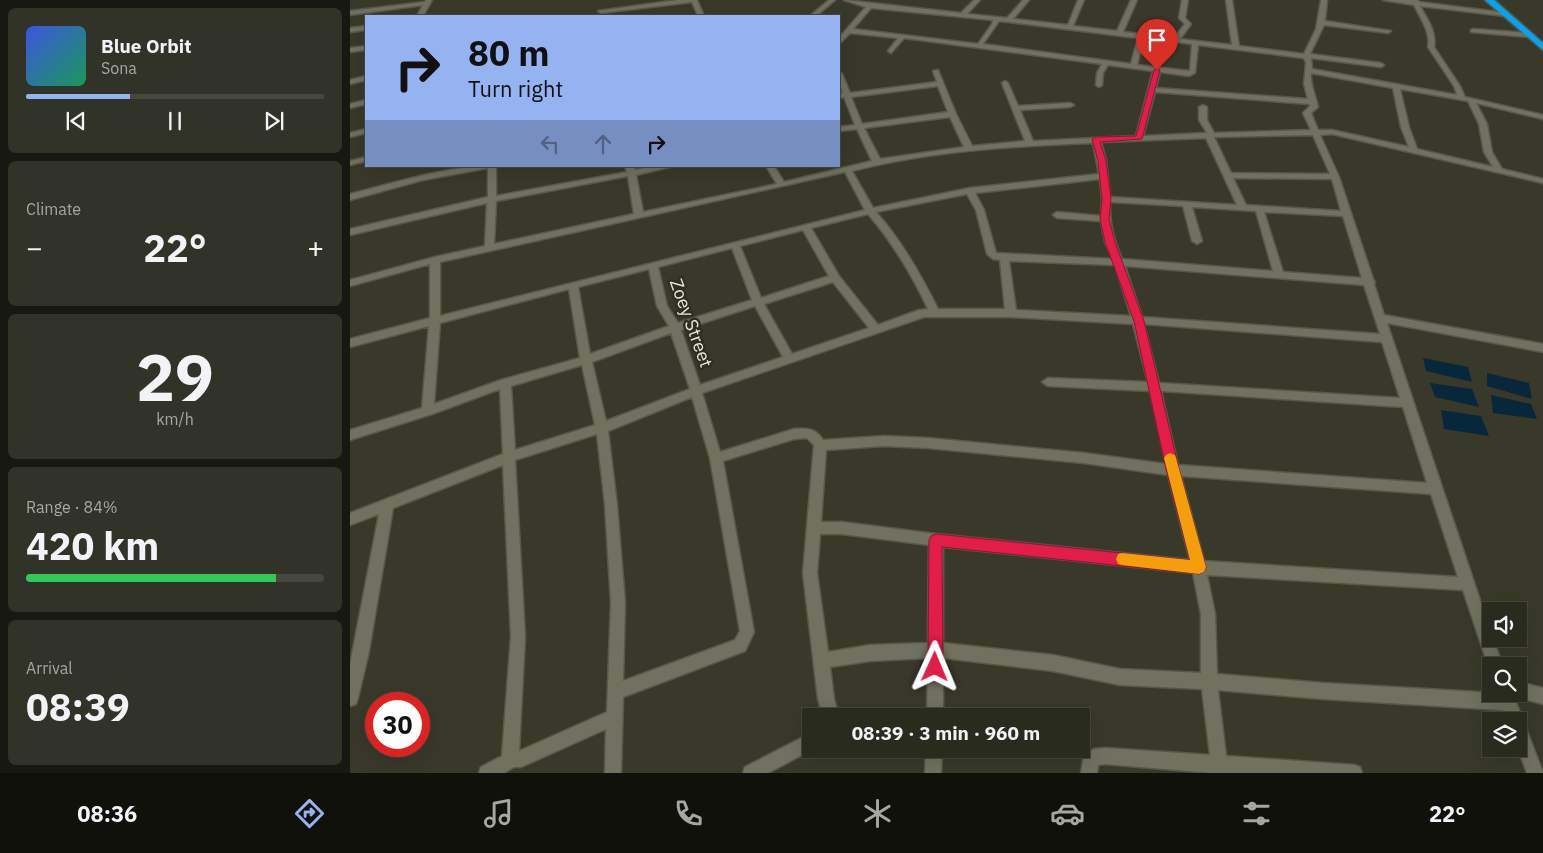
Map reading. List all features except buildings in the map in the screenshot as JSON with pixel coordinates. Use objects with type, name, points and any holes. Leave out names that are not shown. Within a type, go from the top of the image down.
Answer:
[{"type":"highway","points":[[1489,0],[1543,47]]},
{"type":"highway","points":[[1496,0],[1543,40]]},
{"type":"street","points":[[601,11],[693,0],[700,15]]},
{"type":"street","points":[[814,15],[832,0]]},
{"type":"street","points":[[847,0],[857,1],[870,6],[920,7],[963,15],[1380,65]]},
{"type":"street","points":[[963,15],[977,0]]},
{"type":"street","points":[[1009,20],[1026,0]]},
{"type":"street","points":[[1070,27],[1081,0]]},
{"type":"street","points":[[1119,33],[1134,0]]},
{"type":"street","points":[[1176,40],[1188,24],[1182,18],[1185,0]]},
{"type":"street","points":[[1229,0],[1236,48]]},
{"type":"street","points":[[1306,55],[1317,38],[1323,23],[1324,0]]},
{"type":"street","points":[[1386,0],[1505,14]]},
{"type":"street","points":[[350,13],[428,2]]},
{"type":"street","points":[[421,15],[428,2]]},
{"type":"street","points":[[1415,2],[1431,36],[1433,43],[1431,47],[1457,86],[1462,98]]},
{"type":"street","points":[[840,41],[870,6]]},
{"type":"street","points":[[979,46],[995,24],[996,18]]},
{"type":"street","points":[[1323,23],[1388,31]]},
{"type":"street","points":[[350,30],[365,28]]},
{"type":"street","points":[[850,30],[1105,64],[1193,73],[1195,43]]},
{"type":"street","points":[[1473,31],[1530,35]]},
{"type":"street","points":[[891,51],[903,36]]},
{"type":"street","points":[[1133,67],[1142,36]]},
{"type":"street","points":[[350,50],[365,48]]},
{"type":"street","points":[[1306,55],[1309,63],[1307,84],[1314,102],[1314,107],[1307,113],[1335,177],[1407,403],[1492,657]]},
{"type":"street","points":[[1098,85],[1100,73],[1105,64]]},
{"type":"street","points":[[1139,138],[1157,70]]},
{"type":"street","points":[[1308,70],[1462,98],[1543,117]]},
{"type":"street","points":[[936,71],[952,114],[969,149]]},
{"type":"street","points":[[350,82],[365,78]]},
{"type":"street","points":[[840,79],[843,95],[878,162]]},
{"type":"street","points":[[843,95],[941,84]]},
{"type":"street","points":[[1004,84],[1030,143]]},
{"type":"street","points":[[1396,86],[1405,127],[1414,151]]},
{"type":"street","points":[[1153,90],[1314,102]]},
{"type":"street","points":[[1471,101],[1483,124],[1488,152],[1500,172]]},
{"type":"street","points":[[350,106],[365,102]]},
{"type":"street","points":[[1015,108],[1070,105]]},
{"type":"street","points":[[1203,107],[1203,120],[1243,208]]},
{"type":"street","points":[[840,128],[952,114]]},
{"type":"street","points":[[1313,127],[1332,132]]},
{"type":"street","points":[[350,283],[434,260],[782,185],[878,162],[969,149],[1030,143],[1210,135],[1313,127],[1543,181]]},
{"type":"street","points":[[350,135],[365,131]]},
{"type":"street","points":[[1096,139],[1102,161],[1106,199],[1105,219],[1110,242],[1119,262],[1139,321],[1173,469],[1199,567],[1208,614],[1209,681],[1220,769]]},
{"type":"street","points":[[350,163],[365,160]]},
{"type":"street","points":[[350,197],[422,178],[481,167]]},
{"type":"street","points":[[489,249],[492,167]]},
{"type":"street","points":[[350,232],[492,199],[630,170],[660,167]]},
{"type":"street","points":[[771,167],[782,185]]},
{"type":"street","points":[[846,169],[870,211],[887,230],[917,276],[934,312]]},
{"type":"street","points":[[630,170],[639,216]]},
{"type":"street","points":[[1228,175],[1335,177]]},
{"type":"street","points":[[350,343],[870,211],[970,191],[1103,176]]},
{"type":"street","points":[[970,191],[980,210],[992,254],[996,257],[1119,262],[1370,282]]},
{"type":"street","points":[[1106,199],[1346,214]]},
{"type":"street","points":[[1187,205],[1197,241]]},
{"type":"street","points":[[1259,208],[1279,274]]},
{"type":"street","points":[[1057,216],[1105,219]]},
{"type":"street","points":[[806,227],[835,278],[876,329]]},
{"type":"street","points":[[735,245],[758,302],[789,359]]},
{"type":"street","points":[[1004,258],[1011,312]]},
{"type":"street","points":[[428,412],[436,320],[434,260]]},
{"type":"street","name":"Zoey Street","points":[[616,692],[740,646],[747,632],[716,458],[675,328],[662,306],[654,266]]},
{"type":"street","points":[[350,435],[428,412],[505,383],[586,360],[675,328],[835,278]]},
{"type":"street","points":[[573,285],[586,360],[602,428],[611,505],[618,602],[613,773]]},
{"type":"street","points":[[350,519],[509,457],[602,428],[696,391],[922,313],[1011,312],[1386,338]]},
{"type":"street","points":[[1380,318],[1543,348]]},
{"type":"street","points":[[1048,382],[1155,386],[1407,403]]},
{"type":"street","points":[[505,383],[518,636],[510,748],[513,759]]},
{"type":"street","points":[[716,458],[794,434],[807,433],[816,437],[820,445],[810,573],[829,708]]},
{"type":"street","points":[[820,445],[884,441],[928,443],[1261,477],[1360,482],[1437,489]]},
{"type":"street","points":[[350,698],[361,651],[387,505]]},
{"type":"street","points":[[813,528],[842,528],[936,540],[1199,567],[1467,584]]},
{"type":"street","points":[[934,708],[936,540]]},
{"type":"street","points":[[822,661],[870,653],[936,650],[1053,663],[1120,677],[1482,697]]},
{"type":"street","points":[[1527,692],[1543,696]]},
{"type":"street","points":[[487,773],[513,759],[521,759],[615,718]]},
{"type":"street","points":[[751,773],[802,746]]},
{"type":"street","points":[[1527,752],[1535,773]]},
{"type":"street","points":[[1089,773],[1090,762],[1094,758],[1105,756],[1220,769],[1354,773]]},
{"type":"street","points":[[933,773],[934,758]]},
{"type":"water","points":[[1423,358],[1468,367],[1472,382],[1426,371]]},
{"type":"water","points":[[1487,373],[1529,383],[1532,399],[1487,386]]},
{"type":"water","points":[[1430,383],[1472,389],[1479,407],[1435,397]]},
{"type":"water","points":[[1491,395],[1531,404],[1537,419],[1493,413]]},
{"type":"water","points":[[1441,410],[1481,416],[1489,436],[1444,429]]},
{"type":"slow traffic","points":[[1122,559],[1199,567],[1170,458]]},
{"type":"route","points":[[935,667],[936,540],[1199,567],[1173,469],[1139,321],[1119,262],[1110,242],[1105,219],[1106,199],[1102,161],[1096,139],[1139,138],[1157,70]]}]
